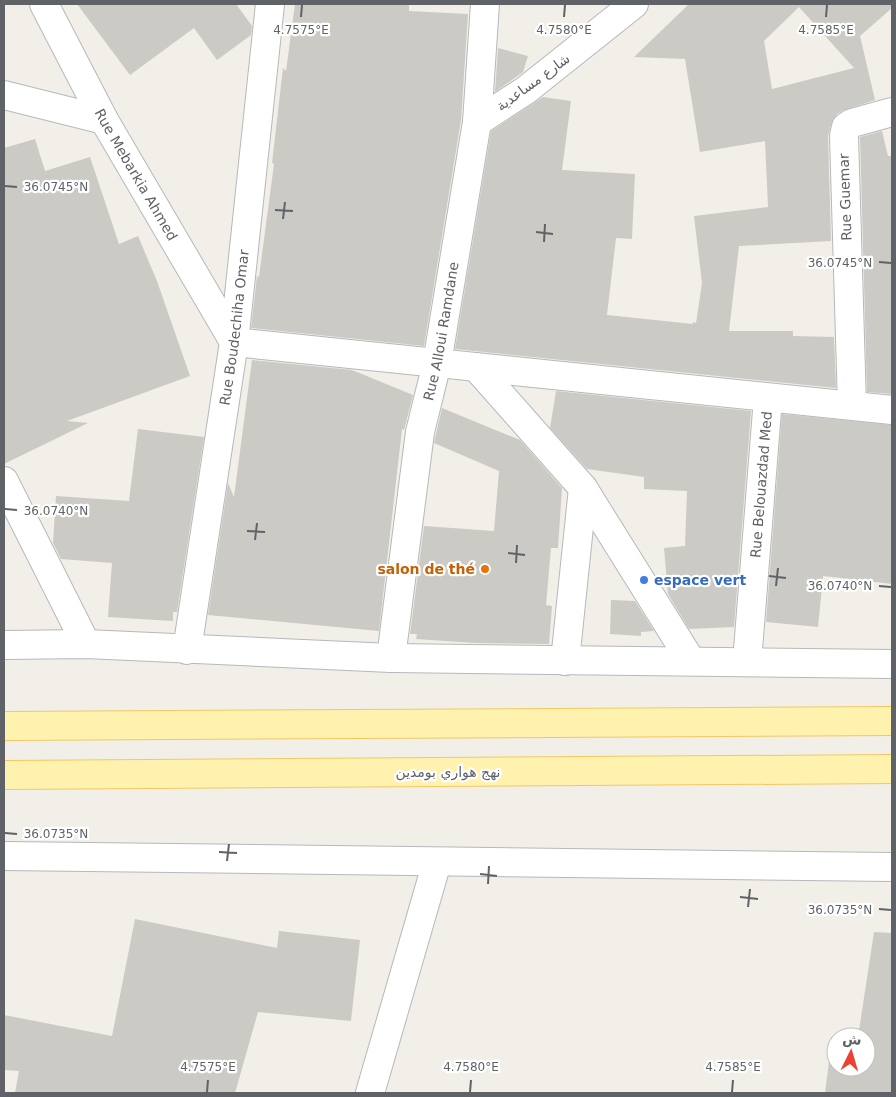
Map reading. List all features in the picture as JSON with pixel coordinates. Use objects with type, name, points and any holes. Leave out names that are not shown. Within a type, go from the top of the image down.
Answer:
[{"type":"main road","points":[[4,726],[892,721]]},
{"type":"main road","name":"نهج هواري بومدين","points":[[4,775],[892,769]]},
{"type":"street","name":"Rue Mebarkia Ahmed","points":[[44,4],[104,120],[234,342]]},
{"type":"street","name":"Rue Boudechiha Omar","points":[[187,650],[234,342],[270,4]]},
{"type":"street","name":"Rue Alloui Ramdane","points":[[391,658],[420,432],[437,363],[477,122],[485,4]]},
{"type":"street","name":"شارع مساعدية","points":[[477,122],[526,90],[634,4]]},
{"type":"street","points":[[4,95],[104,120]]},
{"type":"street","name":"Rue Guemar","points":[[852,406],[844,136],[846,128],[852,123],[892,112]]},
{"type":"street","points":[[234,342],[892,410]]},
{"type":"street","points":[[476,367],[583,488],[691,661]]},
{"type":"street","name":"Rue Belouazdad Med","points":[[747,662],[768,398]]},
{"type":"street","points":[[4,481],[86,644]]},
{"type":"street","points":[[565,660],[583,488]]},
{"type":"street","points":[[4,645],[86,644],[391,658],[892,664]]},
{"type":"street","points":[[4,856],[892,868]]},
{"type":"street","points":[[370,1093],[437,862]]},
{"type":"building","points":[[77,4],[236,4],[252,26],[251,35],[217,60],[194,28],[130,75]]},
{"type":"building","points":[[295,4],[409,4],[409,11],[468,14],[461,120],[424,346],[251,328],[274,164],[272,163],[283,68],[286,71]]},
{"type":"building","points":[[689,4],[892,4],[892,8],[860,36],[875,100],[844,110],[837,114],[831,124],[828,136],[831,241],[739,246],[729,331],[793,331],[793,336],[834,337],[836,388],[455,349],[491,131],[543,97],[571,101],[562,170],[635,174],[632,239],[616,238],[607,315],[696,323],[702,283],[694,216],[768,207],[765,141],[700,152],[685,59],[634,57]],"holes":[[[799,7],[854,68],[772,89],[764,41]]]},
{"type":"building","points":[[498,48],[528,56],[523,72],[495,92]]},
{"type":"building","points":[[882,131],[888,156],[892,156],[892,394],[867,392],[860,137]]},
{"type":"building","points":[[35,139],[45,171],[90,157],[119,244],[138,236],[157,281],[190,376],[67,421],[88,423],[4,464],[4,148]]},
{"type":"building","points":[[252,360],[352,370],[413,395],[404,430],[402,429],[379,631],[208,615],[228,483],[234,497]]},
{"type":"building","points":[[556,391],[751,411],[734,627],[689,629],[668,594],[664,548],[685,546],[687,491],[644,489],[644,477],[587,469],[550,428]]},
{"type":"building","name":"salon de thé","points":[[442,408],[520,440],[562,488],[558,548],[551,548],[546,605],[552,606],[549,644],[475,643],[416,639],[417,634],[410,634],[424,526],[494,531],[499,471],[434,443]]},
{"type":"building","points":[[782,414],[892,425],[892,584],[823,576],[818,627],[766,622]]},
{"type":"building","points":[[138,429],[204,437],[177,612],[173,612],[173,621],[108,617],[112,563],[61,559],[53,543],[56,496],[129,501]]},
{"type":"building","points":[[611,600],[635,601],[654,631],[641,632],[641,636],[610,634]]},
{"type":"building","points":[[135,919],[277,948],[279,931],[360,940],[351,1021],[258,1012],[235,1093],[15,1093],[19,1071],[4,1070],[4,1015],[112,1036]]},
{"type":"building","points":[[874,932],[892,933],[892,1093],[825,1093],[827,1077],[876,1077],[876,1027],[860,1027]]},
{"type":"place","name":"salon de thé","points":[[485,569]]},
{"type":"place","name":"espace vert","points":[[644,580]]}]
